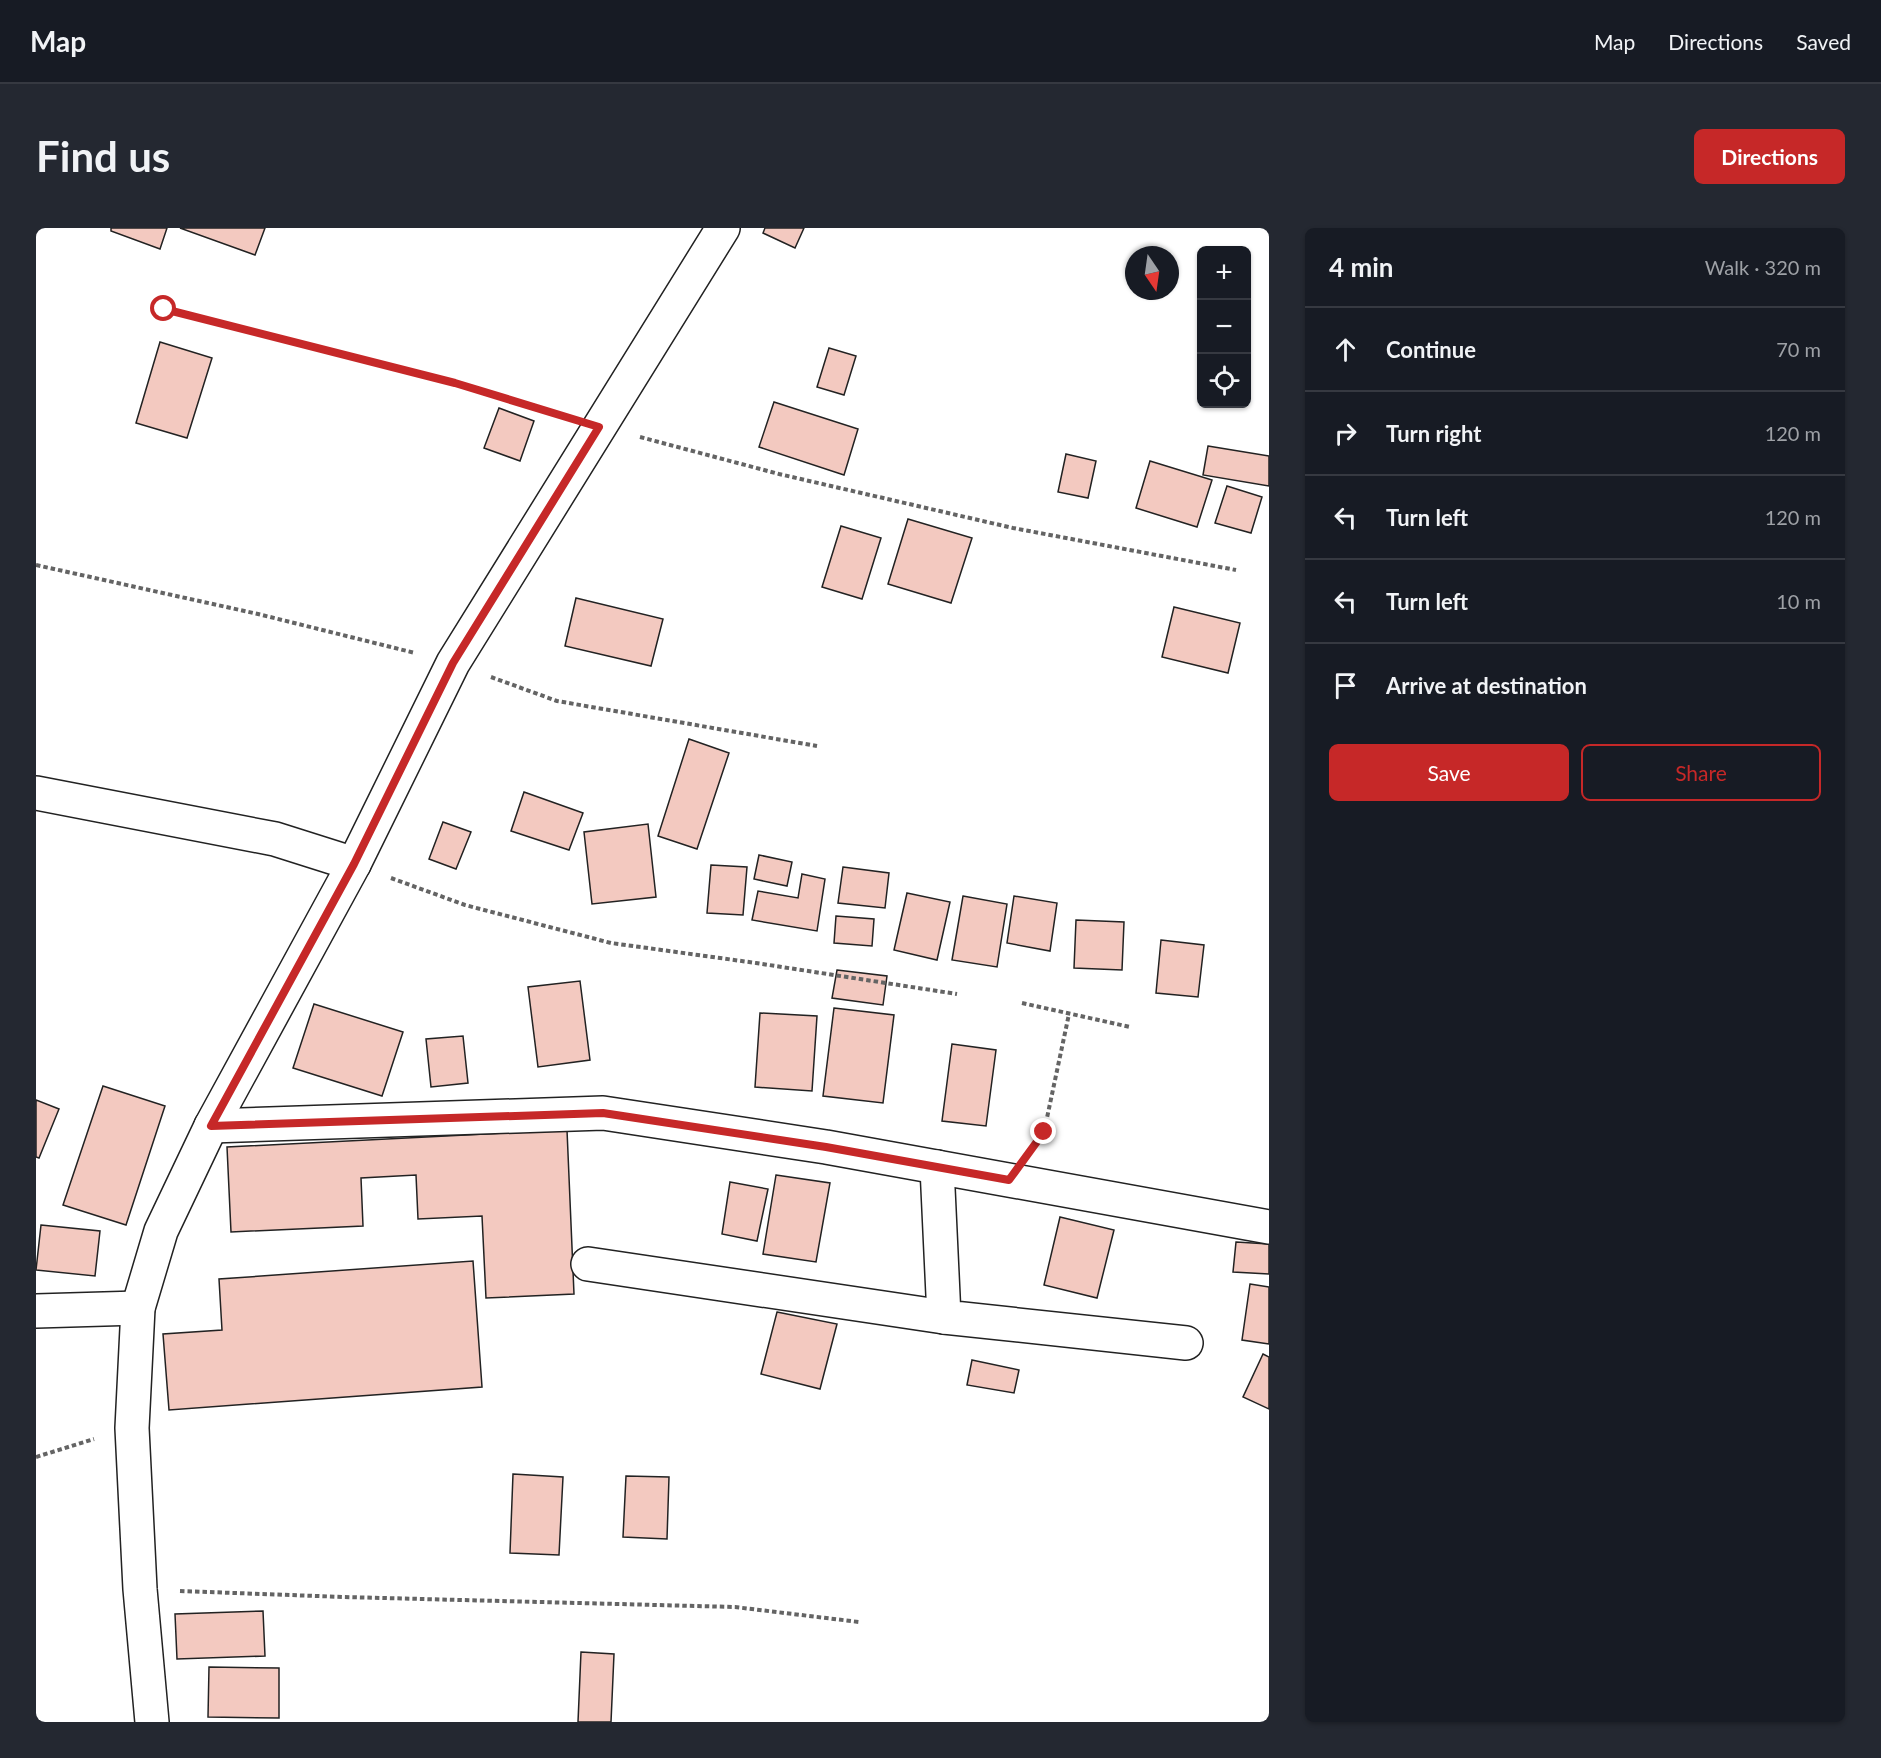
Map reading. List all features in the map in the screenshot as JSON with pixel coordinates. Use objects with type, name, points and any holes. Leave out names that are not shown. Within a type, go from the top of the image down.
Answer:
[{"type":"street","points":[[152,1722],[140,1589],[132,1428],[138,1308],[161,1231],[211,1126],[354,864],[453,663],[723,228]]},
{"type":"street","points":[[36,793],[275,839],[354,864]]},
{"type":"street","points":[[211,1126],[603,1113],[826,1147],[1269,1227]]},
{"type":"street","points":[[937,1167],[944,1317]]},
{"type":"street","points":[[588,1264],[944,1317],[1186,1343]]},
{"type":"street","points":[[36,1311],[138,1308]]},
{"type":"path","points":[[164,309],[455,383],[599,427],[779,474],[1013,528],[1236,570]]},
{"type":"path","points":[[36,565],[258,614],[453,663],[557,701],[817,747]]},
{"type":"path","points":[[354,864],[465,905],[612,943],[957,994]]},
{"type":"path","points":[[1022,1003],[1130,1027]]},
{"type":"path","points":[[1009,1180],[1044,1132],[1069,1014]]},
{"type":"path","points":[[36,1457],[132,1428]]},
{"type":"path","points":[[140,1589],[344,1598],[735,1607],[859,1622]]},
{"type":"building","points":[[111,228],[167,228],[160,249],[111,231]]},
{"type":"building","points":[[180,228],[265,228],[255,255]]},
{"type":"building","points":[[765,228],[804,228],[795,248],[763,233]]},
{"type":"building","points":[[160,342],[212,358],[187,438],[136,423]]},
{"type":"building","points":[[829,348],[856,356],[844,395],[817,387]]},
{"type":"building","points":[[774,402],[858,429],[844,475],[759,447]]},
{"type":"building","points":[[499,408],[534,421],[520,461],[484,448]]},
{"type":"building","points":[[1208,446],[1269,456],[1269,486],[1203,475]]},
{"type":"building","points":[[1066,454],[1096,461],[1088,498],[1058,492]]},
{"type":"building","points":[[1150,461],[1212,480],[1197,527],[1136,508]]},
{"type":"building","points":[[1227,486],[1262,497],[1251,533],[1215,523]]},
{"type":"building","points":[[908,519],[972,538],[951,603],[888,584]]},
{"type":"building","points":[[841,526],[881,538],[862,599],[822,587]]},
{"type":"building","points":[[576,598],[663,619],[651,666],[565,646]]},
{"type":"building","points":[[1174,607],[1240,623],[1228,673],[1162,657]]},
{"type":"building","points":[[689,739],[729,753],[697,849],[658,836]]},
{"type":"building","points":[[524,792],[583,813],[569,850],[511,831]]},
{"type":"building","points":[[443,822],[471,832],[456,869],[429,859]]},
{"type":"building","points":[[648,824],[656,897],[592,904],[584,832]]},
{"type":"building","points":[[759,855],[792,862],[787,886],[754,879]]},
{"type":"building","points":[[711,865],[747,867],[743,915],[707,913]]},
{"type":"building","points":[[843,867],[889,873],[885,908],[838,903]]},
{"type":"building","points":[[802,874],[825,879],[817,931],[752,920],[758,891],[798,898]]},
{"type":"building","points":[[907,893],[950,902],[937,960],[894,950]]},
{"type":"building","points":[[963,896],[1007,904],[997,967],[952,960]]},
{"type":"building","points":[[1014,896],[1057,903],[1050,951],[1007,943]]},
{"type":"building","points":[[836,916],[874,919],[872,946],[834,943]]},
{"type":"building","points":[[1076,920],[1124,922],[1122,970],[1074,968]]},
{"type":"building","points":[[1161,940],[1204,945],[1198,997],[1156,993]]},
{"type":"building","points":[[837,970],[887,976],[883,1005],[832,998]]},
{"type":"building","points":[[580,981],[590,1060],[538,1067],[528,987]]},
{"type":"building","points":[[314,1004],[403,1032],[382,1096],[293,1068]]},
{"type":"building","points":[[834,1008],[894,1015],[883,1103],[823,1096]]},
{"type":"building","points":[[760,1013],[817,1016],[812,1091],[755,1087]]},
{"type":"building","points":[[463,1036],[468,1083],[431,1087],[426,1039]]},
{"type":"building","points":[[952,1044],[996,1050],[986,1126],[942,1121]]},
{"type":"building","points":[[103,1086],[165,1106],[126,1225],[63,1205]]},
{"type":"building","points":[[36,1100],[59,1109],[39,1158],[36,1157]]},
{"type":"building","points":[[567,1130],[574,1294],[486,1298],[482,1216],[418,1219],[416,1175],[361,1178],[363,1226],[231,1232],[227,1147]]},
{"type":"building","points":[[776,1175],[830,1183],[816,1262],[763,1254]]},
{"type":"building","points":[[730,1182],[768,1189],[757,1241],[722,1234]]},
{"type":"building","points":[[1060,1217],[1114,1230],[1097,1298],[1044,1285]]},
{"type":"building","points":[[41,1225],[100,1231],[95,1276],[36,1270]]},
{"type":"building","points":[[1236,1242],[1269,1244],[1269,1274],[1233,1272]]},
{"type":"building","points":[[473,1261],[482,1387],[169,1410],[163,1334],[222,1330],[219,1279]]},
{"type":"building","points":[[1250,1284],[1269,1287],[1269,1344],[1242,1340]]},
{"type":"building","points":[[777,1312],[837,1324],[820,1389],[761,1374]]},
{"type":"building","points":[[1263,1354],[1269,1357],[1269,1409],[1243,1397]]},
{"type":"building","points":[[972,1360],[1019,1370],[1014,1393],[967,1385]]},
{"type":"building","points":[[513,1474],[563,1477],[559,1555],[510,1553]]},
{"type":"building","points":[[626,1476],[669,1477],[667,1539],[623,1537]]},
{"type":"building","points":[[263,1611],[265,1656],[177,1659],[175,1614]]},
{"type":"building","points":[[581,1652],[614,1654],[611,1722],[578,1722]]},
{"type":"building","points":[[209,1667],[279,1668],[279,1718],[208,1717]]},
{"type":"route","points":[[164,309],[455,383],[599,427],[453,663],[354,864],[211,1126],[603,1113],[826,1147],[1009,1180],[1044,1132]]}]
